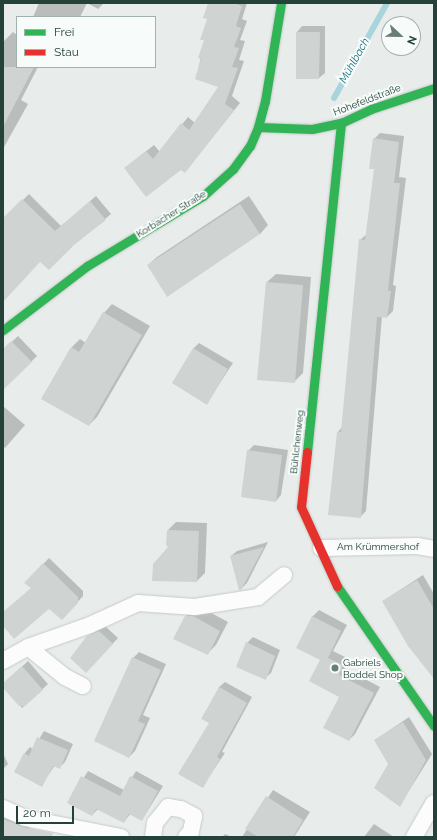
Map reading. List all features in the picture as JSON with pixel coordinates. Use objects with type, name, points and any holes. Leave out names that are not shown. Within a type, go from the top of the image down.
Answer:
[{"type":"street","name":"Korbacher Straße","points":[[3,330],[87,266],[203,196],[233,169],[250,146],[258,127],[265,101],[269,65],[281,3]]},
{"type":"street","name":"Hohefeldstraße","points":[[258,127],[312,129],[341,123],[371,109],[434,88]]},
{"type":"street","name":"Bühlchenweg","points":[[341,123],[301,507],[321,548],[334,580],[434,726]]},
{"type":"street","name":"Am Krümmershof","points":[[321,548],[417,546],[434,549]]},
{"type":"street","points":[[3,661],[28,647],[90,625],[138,603],[195,607],[258,597],[284,576]]},
{"type":"street","points":[[28,647],[65,677],[83,686]]},
{"type":"street","points":[[414,837],[434,803]]},
{"type":"street","points":[[153,837],[155,823],[168,807],[181,809],[194,816],[191,832],[186,837]]},
{"type":"street","points":[[3,808],[25,818],[121,837]]},
{"type":"building","points":[[208,3],[234,3],[242,6],[236,26],[241,28],[234,47],[239,48],[232,67],[238,68],[225,104],[234,110],[185,173],[181,170],[146,197],[124,168],[146,151],[153,159],[181,123],[189,130],[218,87],[195,79],[201,59],[198,58],[204,40],[200,40],[207,19],[203,18]]},
{"type":"building","points":[[296,32],[320,32],[319,79],[296,79]]},
{"type":"building","points":[[3,67],[33,68],[3,127]]},
{"type":"building","points":[[373,138],[399,142],[394,183],[400,183],[388,291],[391,291],[387,318],[377,317],[361,518],[328,515],[337,432],[341,432],[359,239],[365,240],[374,169],[369,169]]},
{"type":"building","points":[[22,199],[55,231],[90,201],[106,220],[75,244],[49,270],[40,262],[3,302],[3,218]]},
{"type":"building","points":[[240,204],[260,234],[167,297],[147,265]]},
{"type":"building","points":[[266,282],[303,285],[295,383],[257,380]]},
{"type":"building","points":[[103,312],[142,335],[89,426],[41,399],[71,347],[79,352]]},
{"type":"building","points":[[11,341],[32,362],[3,390],[3,349]]},
{"type":"building","points":[[193,348],[228,369],[207,405],[172,383]]},
{"type":"building","points":[[247,450],[282,455],[276,502],[241,497]]},
{"type":"building","points":[[167,530],[199,531],[197,582],[152,581],[153,564],[168,547],[166,545]]},
{"type":"building","points":[[264,547],[241,590],[239,590],[230,556]]},
{"type":"building","points":[[43,563],[78,597],[78,603],[62,620],[49,609],[14,639],[3,626],[3,612],[31,588],[24,583]]},
{"type":"building","points":[[417,580],[434,609],[434,679],[408,646],[382,601]]},
{"type":"building","points":[[185,616],[193,616],[220,631],[208,655],[173,639]]},
{"type":"building","points":[[312,616],[341,631],[328,658],[343,665],[339,675],[374,693],[349,741],[323,728],[339,697],[309,681],[320,660],[296,648]]},
{"type":"building","points":[[99,631],[113,644],[86,673],[70,658],[87,636]]},
{"type":"building","points":[[246,642],[275,656],[266,680],[236,667]]},
{"type":"building","points":[[132,657],[161,670],[138,721],[145,724],[129,758],[94,741]]},
{"type":"building","points":[[22,666],[43,690],[25,706],[19,706],[3,688],[3,683]]},
{"type":"building","points":[[219,687],[247,703],[217,757],[220,759],[203,788],[178,774],[209,723],[201,719]]},
{"type":"building","points":[[403,722],[426,760],[400,807],[374,788],[388,764],[374,740]]},
{"type":"building","points":[[37,737],[68,750],[60,769],[53,766],[42,787],[14,772],[24,753],[29,756]]},
{"type":"building","points":[[81,776],[120,796],[130,776],[158,791],[142,821],[129,814],[124,823],[96,809],[92,816],[67,803]]},
{"type":"building","points":[[266,796],[303,820],[293,837],[258,837],[245,829]]},
{"type":"building","points":[[3,819],[23,827],[53,833],[52,837],[3,837]]},
{"type":"waterway","name":"Mühlbach","points":[[334,98],[387,3]]},
{"type":"traffic: fast","points":[[3,330],[87,266],[203,196],[233,169],[250,146],[258,127],[265,101],[281,3]]},
{"type":"traffic: fast","points":[[258,127],[312,129],[341,123],[371,109],[434,88]]},
{"type":"traffic: fast","points":[[307,452],[341,123]]},
{"type":"traffic: fast","points":[[337,586],[434,726]]},
{"type":"traffic: jam","points":[[307,452],[301,507],[337,586]]},
{"type":"place","name":"Gabriels Boddel Shop","points":[[335,668]]}]
